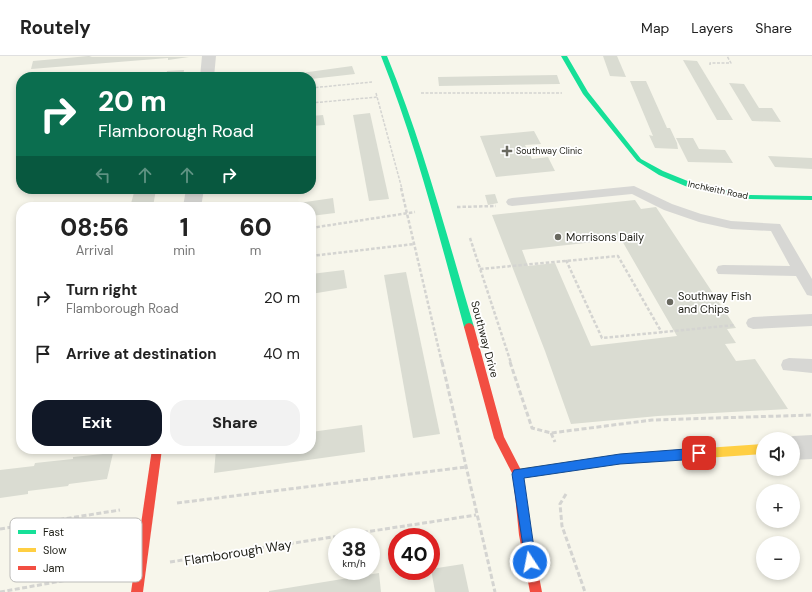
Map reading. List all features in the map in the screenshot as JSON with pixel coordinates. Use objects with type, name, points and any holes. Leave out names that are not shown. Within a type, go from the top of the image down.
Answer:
[{"type":"street","points":[[208,72],[209,56]]},
{"type":"street","name":"Southway Drive","points":[[384,56],[400,94],[436,209],[500,438],[518,474],[525,535],[536,592]]},
{"type":"street","name":"Inchkeith Road","points":[[564,56],[585,93],[639,160],[662,173],[693,186],[750,197],[812,198]]},
{"type":"street","points":[[800,448],[812,448]]},
{"type":"street","points":[[518,474],[620,459],[756,449]]},
{"type":"street","points":[[142,553],[156,454]]},
{"type":"street","points":[[137,592],[138,582]]},
{"type":"lane","points":[[512,202],[634,190],[668,207],[699,218],[731,225],[775,227],[812,291]]},
{"type":"lane","points":[[723,270],[800,271]]},
{"type":"lane","points":[[753,323],[812,320]]},
{"type":"lane","points":[[789,365],[812,366]]},
{"type":"path","points":[[710,65],[710,63],[731,64],[727,56]]},
{"type":"path","points":[[370,75],[408,213],[476,515],[495,592]]},
{"type":"path","points":[[316,88],[372,82]]},
{"type":"path","points":[[316,103],[416,92],[585,93]]},
{"type":"path","points":[[316,227],[436,209],[460,206],[492,207],[512,202]]},
{"type":"path","points":[[460,206],[462,213]]},
{"type":"path","points":[[469,234],[532,428],[551,433],[652,420],[812,415]]},
{"type":"path","points":[[316,255],[414,244]]},
{"type":"path","points":[[480,269],[618,256],[662,333]]},
{"type":"path","points":[[566,260],[602,338],[753,323]]},
{"type":"path","points":[[71,518],[149,506],[466,467]]},
{"type":"path","points":[[564,467],[569,488],[560,504],[562,526],[585,592]]},
{"type":"path","name":"Flamborough Way","points":[[142,567],[476,515]]},
{"type":"path","points":[[0,529],[10,527]]},
{"type":"path","name":"Flamborough Way","points":[[0,592],[56,582]]},
{"type":"building","points":[[89,56],[189,57],[168,60],[168,58],[31,69],[33,61]]},
{"type":"building","points":[[603,56],[617,56],[626,77],[610,76]]},
{"type":"building","points":[[683,60],[697,61],[733,120],[717,120]]},
{"type":"building","points":[[352,66],[355,74],[316,78],[316,72],[308,72]]},
{"type":"building","points":[[184,70],[184,72],[167,71]]},
{"type":"building","points":[[557,75],[560,84],[439,86],[438,77]]},
{"type":"building","points":[[630,81],[646,81],[667,128],[670,128],[677,143],[678,149],[655,148],[649,135],[653,136]]},
{"type":"building","points":[[729,83],[744,84],[759,108],[772,108],[781,122],[752,121]]},
{"type":"building","points":[[370,113],[389,199],[369,201],[353,115]]},
{"type":"building","points":[[323,115],[325,125],[316,126],[316,116]]},
{"type":"building","name":"Southway Clinic","points":[[534,131],[541,144],[525,145],[532,159],[548,157],[555,171],[496,177],[480,136]]},
{"type":"building","points":[[676,138],[693,138],[699,149],[725,150],[733,163],[688,162]]},
{"type":"building","points":[[768,156],[812,158],[812,169],[775,167]]},
{"type":"building","points":[[134,194],[155,194],[154,202],[131,202]]},
{"type":"building","points":[[495,194],[498,203],[488,205],[485,195]]},
{"type":"building","points":[[333,198],[335,213],[316,215],[316,202],[305,202]]},
{"type":"building","points":[[635,200],[641,209],[656,207],[736,328],[727,329],[736,343],[725,344],[736,361],[755,359],[788,409],[658,416],[571,424],[545,351],[492,215]],"holes":[[[621,239],[677,336],[591,346],[555,263],[528,266],[522,250]]]},
{"type":"building","points":[[344,270],[347,288],[316,293],[316,273]]},
{"type":"building","points":[[406,272],[440,434],[413,438],[384,275]]},
{"type":"building","points":[[362,425],[365,452],[214,473],[216,454],[316,454],[316,431]]},
{"type":"building","points":[[113,454],[107,479],[28,491],[28,494],[0,498],[0,470],[34,466],[35,463],[73,459],[73,457]]},
{"type":"building","points":[[463,564],[469,592],[435,592],[433,580],[440,580],[440,568]]},
{"type":"building","points":[[336,580],[380,580],[381,592],[269,592]]},
{"type":"traffic: fast","points":[[384,56],[420,156],[469,327]]},
{"type":"traffic: fast","points":[[564,56],[585,93],[639,160],[661,173],[693,186],[750,197],[812,198]]},
{"type":"traffic: slow","points":[[518,474],[620,459],[756,449]]},
{"type":"traffic: jam","points":[[469,327],[499,438],[518,474],[525,535],[536,592]]},
{"type":"traffic: jam","points":[[142,556],[156,454]]},
{"type":"traffic: jam","points":[[137,592],[138,582]]},
{"type":"place","name":"Southway Clinic","points":[[507,151]]},
{"type":"place","name":"Morrisons Daily","points":[[558,237]]},
{"type":"place","name":"Southway Fish and Chips","points":[[670,302]]},
{"type":"route","points":[[530,562],[525,535],[518,474],[620,459],[699,453]]}]
